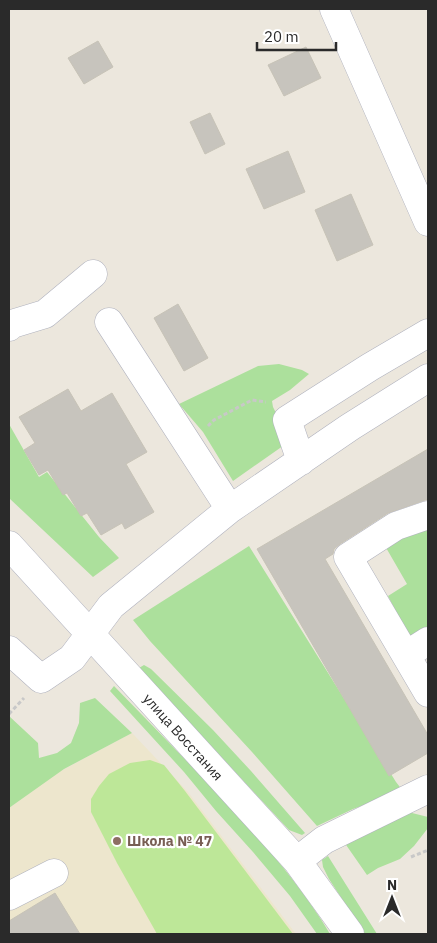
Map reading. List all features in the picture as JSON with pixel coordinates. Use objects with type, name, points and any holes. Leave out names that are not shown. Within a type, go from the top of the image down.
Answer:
[{"type":"street","points":[[334,9],[428,222]]},
{"type":"street","points":[[9,327],[12,324],[45,314],[93,274]]},
{"type":"street","points":[[109,322],[230,510]]},
{"type":"street","points":[[301,461],[287,420],[428,332]]},
{"type":"street","points":[[9,650],[42,679],[72,658],[111,606],[230,510],[350,427],[428,378]]},
{"type":"street","points":[[428,515],[396,526],[348,557],[417,648],[428,693]]},
{"type":"street","name":"улица Восстания","points":[[9,545],[297,861],[350,934]]},
{"type":"street","points":[[297,861],[324,840],[428,789]]},
{"type":"street","points":[[9,896],[54,873]]},
{"type":"path","points":[[187,443],[203,432],[214,420],[252,400],[272,403],[293,416]]},
{"type":"path","points":[[411,856],[428,850]]},
{"type":"shaded area","name":"Школа № 47","points":[[132,733],[188,792],[296,934],[9,934],[9,808],[57,773]]},
{"type":"green space","points":[[279,364],[302,370],[309,374],[290,390],[272,401],[273,407],[290,441],[233,481],[203,432],[179,404],[258,366]]},
{"type":"green space","points":[[9,424],[39,477],[47,472],[99,537],[119,558],[93,577],[9,498]]},
{"type":"green space","points":[[428,520],[428,637],[414,646],[388,596],[407,584],[381,539]]},
{"type":"green space","points":[[249,546],[403,791],[353,809],[317,826],[133,620]]},
{"type":"green space","points":[[144,665],[151,669],[213,730],[305,833],[302,835],[289,830],[149,682],[139,668]]},
{"type":"green space","points":[[114,686],[218,794],[263,844],[292,878],[330,934],[317,934],[290,896],[253,852],[184,772],[110,691]]},
{"type":"green space","points":[[95,698],[132,733],[64,769],[9,808],[9,716],[38,743],[39,758],[57,753],[71,743],[79,723],[80,703]]},
{"type":"green space","points":[[150,760],[164,765],[293,934],[157,934],[91,812],[91,799],[109,774],[130,763]]},
{"type":"green space","points":[[400,810],[428,817],[428,828],[414,846],[400,859],[367,875],[344,842]]},
{"type":"green space","points":[[328,856],[377,934],[365,934],[329,879],[322,860]]},
{"type":"building","points":[[98,41],[113,67],[84,84],[68,58]]},
{"type":"building","points":[[306,47],[321,78],[284,96],[268,65]]},
{"type":"building","points":[[210,113],[225,144],[205,154],[190,122]]},
{"type":"building","points":[[288,151],[305,192],[264,209],[246,169]]},
{"type":"building","points":[[351,194],[373,245],[337,261],[315,210]]},
{"type":"building","points":[[178,304],[208,358],[184,371],[154,318]]},
{"type":"building","points":[[68,389],[81,411],[112,393],[147,452],[126,464],[154,512],[125,529],[122,523],[101,535],[87,513],[81,516],[67,493],[63,495],[48,470],[39,475],[24,450],[35,443],[19,417]]},
{"type":"building","points":[[428,449],[428,499],[388,513],[340,544],[334,549],[333,554],[325,559],[428,735],[428,753],[389,776],[257,549]]},
{"type":"building","points":[[55,893],[80,934],[9,934],[9,921]]},
{"type":"place","name":"Школа № 47","points":[[117,841]]}]
